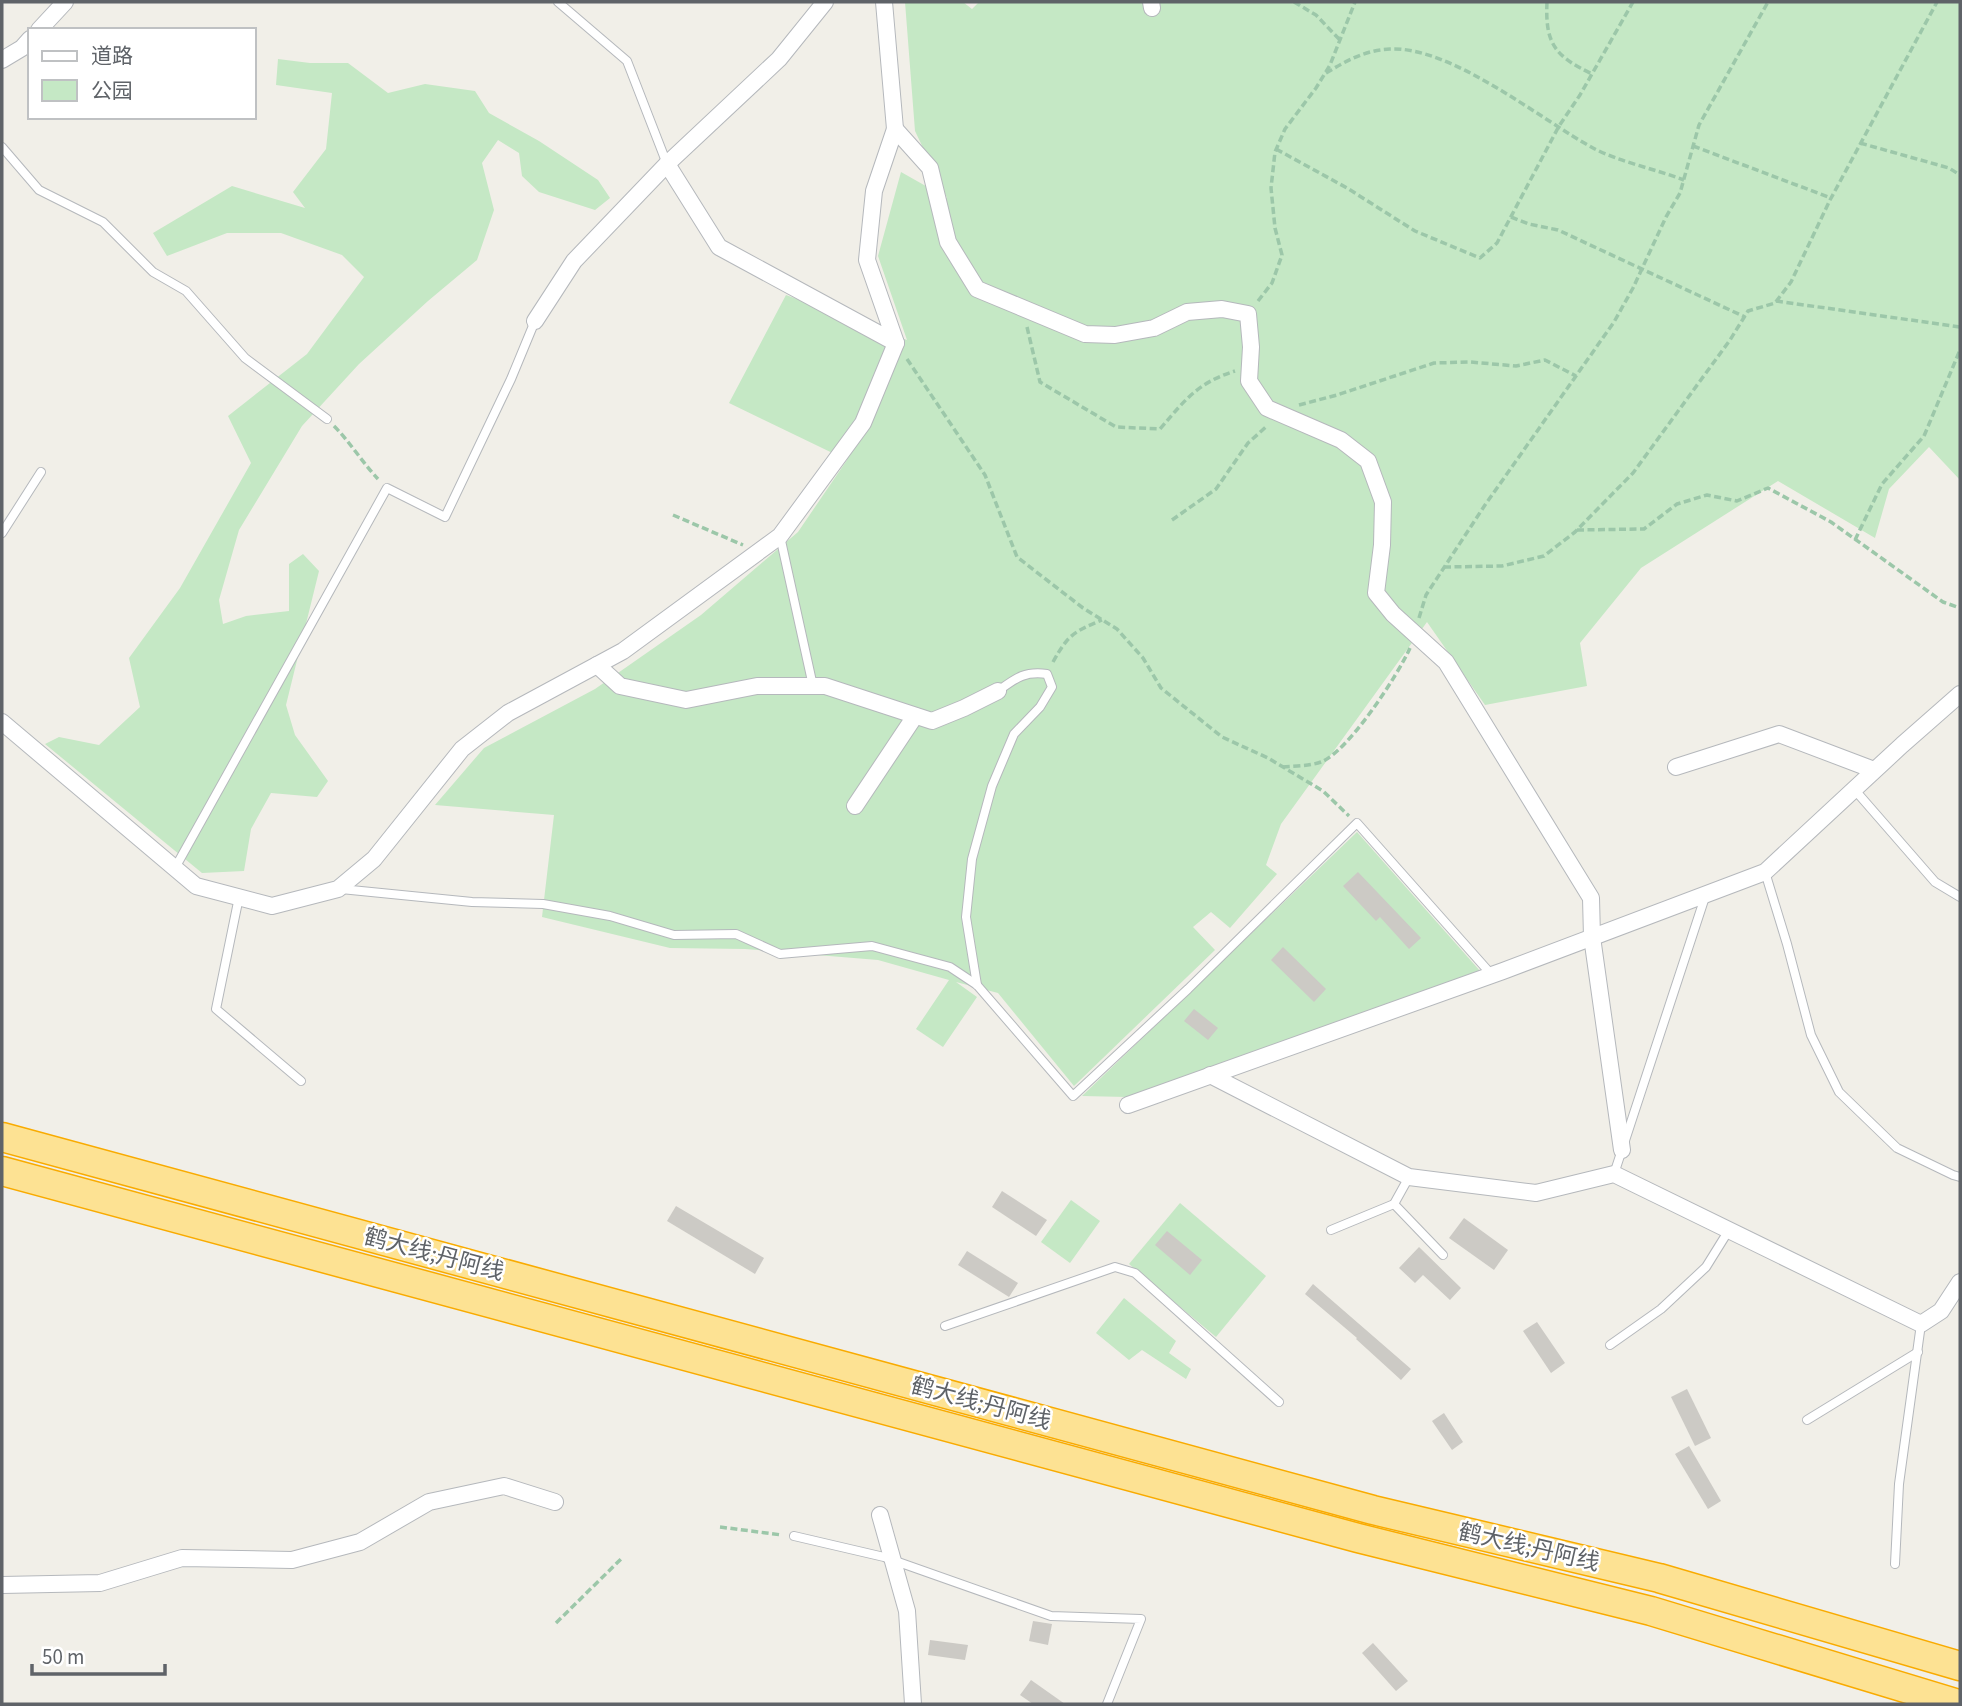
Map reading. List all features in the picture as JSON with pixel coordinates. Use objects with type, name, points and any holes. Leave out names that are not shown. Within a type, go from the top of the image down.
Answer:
[{"type":"highway","name":"鹤大线;丹阿线","points":[[2,1137],[1373,1510],[1659,1578],[1960,1666]]},
{"type":"highway","name":"鹤大线;丹阿线","points":[[2,1171],[1358,1538],[1651,1611],[1958,1704]]},
{"type":"street","points":[[41,28],[65,2]]},
{"type":"street","points":[[535,321],[574,261],[667,164],[779,59],[825,2]]},
{"type":"street","points":[[2,722],[196,886],[272,906],[338,889],[374,859],[462,749],[508,713],[623,651],[780,536],[863,423],[896,342],[867,260],[874,191],[895,129],[884,2]]},
{"type":"street","points":[[2,60],[28,41]]},
{"type":"street","points":[[895,129],[930,168],[948,242],[976,289],[1085,334],[1115,335],[1154,328],[1186,312],[1222,309],[1248,314],[1251,347],[1249,381],[1267,408],[1341,440],[1368,461],[1382,502],[1382,545],[1376,593],[1394,614],[1446,662],[1591,898],[1592,937],[1622,1150]]},
{"type":"street","points":[[667,164],[719,247],[896,342]]},
{"type":"street","points":[[597,665],[620,686],[686,700],[757,686],[825,686],[932,721],[999,691]]},
{"type":"street","points":[[1128,1105],[1765,872],[1874,770],[1960,695]]},
{"type":"street","points":[[855,806],[915,716]]},
{"type":"street","points":[[1676,767],[1779,734],[1874,770]]},
{"type":"street","points":[[1210,1075],[1409,1177],[1536,1194],[1614,1174],[1921,1324],[1941,1311],[1960,1282]]},
{"type":"street","points":[[2,1585],[100,1583],[182,1558],[292,1560],[360,1542],[429,1502],[504,1486],[555,1502]]},
{"type":"street","points":[[880,1515],[907,1611],[913,1704]]},
{"type":"lane","points":[[558,2],[627,61],[667,164]]},
{"type":"lane","points":[[2,147],[39,190],[103,222],[153,272],[186,291],[245,358],[327,419]]},
{"type":"lane","points":[[175,868],[387,488],[445,517],[511,379],[535,321]]},
{"type":"lane","points":[[2,533],[41,472]]},
{"type":"lane","points":[[780,536],[813,686]]},
{"type":"lane","points":[[976,985],[966,917],[972,859],[992,786],[1014,734],[1040,706],[1052,687],[1047,674],[1030,672],[999,691]]},
{"type":"lane","points":[[1854,789],[1935,882],[1960,897]]},
{"type":"lane","points":[[338,889],[472,902],[543,904],[610,916],[674,935],[736,934],[780,954],[872,946],[950,967],[976,985],[1073,1096],[1188,989],[1357,823],[1492,974]]},
{"type":"lane","points":[[1765,872],[1811,1035],[1839,1092],[1897,1147],[1960,1177]]},
{"type":"lane","points":[[1614,1174],[1706,894]]},
{"type":"lane","points":[[239,897],[216,1009],[301,1081]]},
{"type":"lane","points":[[1331,1230],[1394,1204],[1409,1177]]},
{"type":"lane","points":[[1394,1204],[1443,1255]]},
{"type":"lane","points":[[1610,1345],[1661,1309],[1706,1267],[1729,1230]]},
{"type":"lane","points":[[945,1326],[1115,1267],[1135,1273],[1279,1402]]},
{"type":"lane","points":[[1895,1564],[1899,1484],[1921,1324]]},
{"type":"lane","points":[[1807,1420],[1917,1352]]},
{"type":"lane","points":[[794,1536],[894,1561],[1051,1616],[1141,1619],[1107,1704]]},
{"type":"path","points":[[1294,2],[1316,15],[1340,40]]},
{"type":"path","points":[[1248,314],[1272,283],[1282,255],[1275,228],[1271,188],[1276,149],[1285,128],[1317,88],[1355,2]]},
{"type":"path","points":[[1547,2],[1546,25],[1557,51],[1571,64],[1592,74]]},
{"type":"path","points":[[1276,149],[1348,188],[1415,231],[1480,258],[1497,243],[1559,126],[1633,2]]},
{"type":"path","points":[[1283,767],[1321,762],[1344,746],[1390,684],[1410,651],[1426,595],[1614,322],[1680,194],[1699,124],[1768,2]]},
{"type":"path","points":[[1776,301],[1791,282],[1831,198],[1937,2]]},
{"type":"path","points":[[1325,73],[1358,54],[1391,49],[1436,56],[1595,149],[1684,180]]},
{"type":"path","points":[[1860,143],[1949,168],[1960,175]]},
{"type":"path","points":[[1693,146],[1831,198]]},
{"type":"path","points":[[1511,217],[1558,230],[1745,317]]},
{"type":"path","points":[[1444,567],[1502,566],[1544,556],[1577,530],[1633,473],[1730,340],[1748,311],[1776,301],[1960,327]]},
{"type":"path","points":[[1022,308],[1040,382],[1116,427],[1160,429],[1195,389],[1220,376],[1250,366]]},
{"type":"path","points":[[896,342],[985,475],[1017,557],[1083,608],[1117,629],[1143,659],[1161,688],[1222,737],[1283,767],[1323,791],[1357,823]]},
{"type":"path","points":[[1855,540],[1882,484],[1924,436],[1960,350]]},
{"type":"path","points":[[1172,520],[1216,489],[1248,443],[1280,414],[1292,407],[1434,363],[1470,362],[1516,366],[1545,360],[1576,376]]},
{"type":"path","points":[[327,419],[387,488]]},
{"type":"path","points":[[1577,530],[1644,528],[1677,504],[1707,495],[1737,501],[1768,488],[1831,522],[1943,602],[1960,608]]},
{"type":"path","points":[[673,515],[758,551]]},
{"type":"path","points":[[1047,674],[1065,640],[1102,620]]},
{"type":"path","points":[[720,1527],[794,1536]]},
{"type":"path","points":[[556,1623],[623,1557]]},
{"type":"green space","points":[[905,2],[963,2],[972,9],[979,2],[1960,2],[1960,480],[1929,447],[1889,489],[1875,538],[1778,481],[1641,568],[1580,643],[1587,686],[1485,705],[1427,622],[1281,824],[1266,865],[1277,874],[1230,928],[1211,912],[1193,927],[1215,950],[1074,1086],[998,993],[956,982],[977,997],[943,1047],[916,1029],[949,980],[878,960],[745,949],[670,948],[542,917],[554,815],[435,805],[484,748],[595,689],[701,615],[798,532],[847,460],[729,403],[786,295],[907,340],[878,256],[901,172],[947,198],[915,131]]},
{"type":"green space","points":[[278,59],[310,63],[348,63],[388,93],[425,84],[475,91],[489,113],[539,141],[598,180],[610,198],[595,210],[539,192],[522,176],[519,153],[498,140],[482,163],[494,210],[477,260],[359,364],[302,426],[239,530],[219,600],[223,624],[246,616],[289,611],[289,564],[303,554],[319,571],[286,705],[295,735],[328,781],[317,797],[271,793],[251,829],[244,871],[202,873],[45,744],[59,737],[99,745],[140,707],[129,658],[180,588],[251,463],[228,416],[307,354],[364,277],[342,255],[281,233],[227,233],[167,256],[153,233],[232,186],[305,208],[293,192],[326,149],[332,93],[276,85]]},
{"type":"green space","points":[[1357,832],[1481,972],[1127,1097],[1082,1096]]},
{"type":"green space","points":[[1071,1200],[1100,1221],[1070,1263],[1041,1242]]},
{"type":"green space","points":[[1180,1203],[1266,1276],[1216,1337],[1129,1264]]},
{"type":"green space","points":[[1124,1298],[1176,1341],[1169,1353],[1191,1369],[1186,1379],[1142,1350],[1129,1360],[1096,1333]]},
{"type":"building","points":[[1358,872],[1421,938],[1409,949],[1380,917],[1376,921],[1343,886]]},
{"type":"building","points":[[1283,947],[1326,989],[1314,1002],[1271,960]]},
{"type":"building","points":[[1194,1009],[1218,1028],[1208,1040],[1184,1021]]},
{"type":"building","points":[[1002,1191],[1047,1220],[1036,1236],[992,1207]]},
{"type":"building","points":[[676,1206],[764,1258],[755,1274],[667,1221]]},
{"type":"building","points":[[1464,1218],[1508,1250],[1494,1270],[1449,1238]]},
{"type":"building","points":[[1167,1231],[1202,1260],[1190,1275],[1155,1245]]},
{"type":"building","points":[[1419,1247],[1461,1288],[1450,1300],[1423,1275],[1415,1283],[1399,1268]]},
{"type":"building","points":[[967,1251],[1018,1283],[1009,1297],[958,1265]]},
{"type":"building","points":[[1313,1284],[1411,1369],[1401,1380],[1305,1294]]},
{"type":"building","points":[[1537,1322],[1565,1363],[1551,1373],[1523,1331]]},
{"type":"building","points":[[1687,1389],[1711,1438],[1695,1446],[1671,1397]]},
{"type":"building","points":[[1444,1413],[1463,1442],[1452,1450],[1432,1421]]},
{"type":"building","points":[[1689,1446],[1721,1501],[1708,1509],[1675,1454]]},
{"type":"building","points":[[1033,1621],[1052,1624],[1048,1645],[1029,1641]]},
{"type":"building","points":[[930,1640],[968,1645],[965,1660],[928,1655]]},
{"type":"building","points":[[1373,1643],[1408,1681],[1396,1691],[1362,1653]]},
{"type":"building","points":[[1031,1680],[1065,1704],[1033,1704],[1020,1695]]}]
